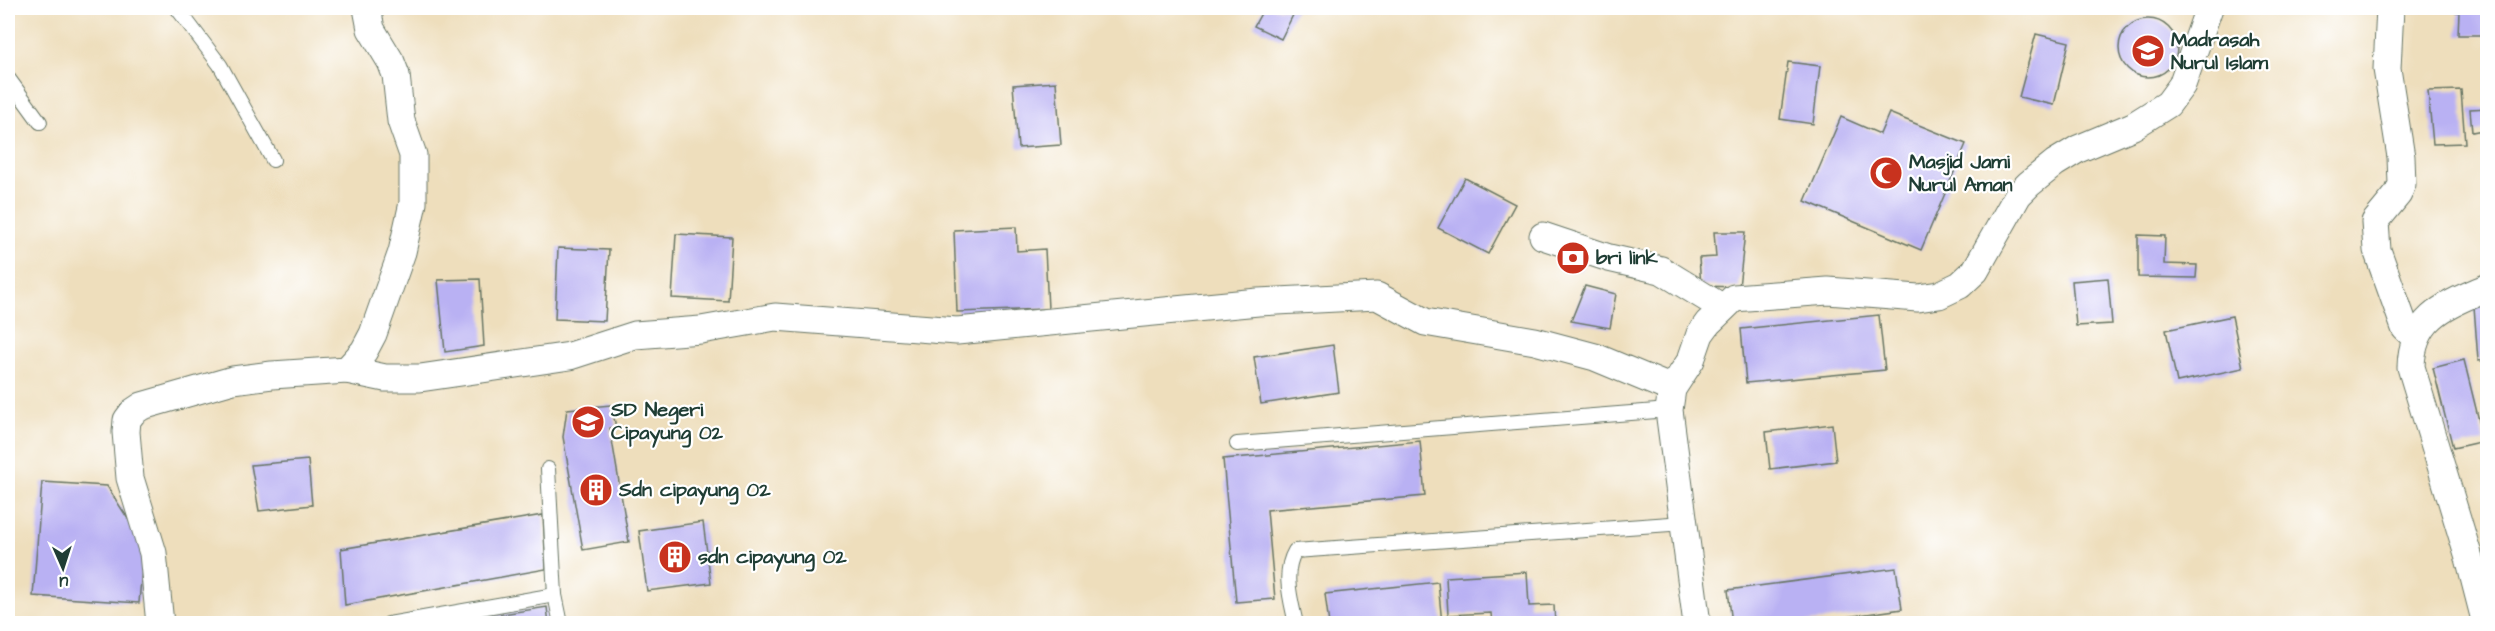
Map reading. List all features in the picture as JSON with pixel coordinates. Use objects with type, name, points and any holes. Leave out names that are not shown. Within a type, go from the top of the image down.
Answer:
[{"type":"street","points":[[347,370],[364,351],[373,334],[402,252],[413,203],[413,155],[401,121],[396,75],[391,62],[371,29],[367,8]]},
{"type":"street","points":[[1697,624],[1670,400],[1691,360],[1700,334],[1734,298],[1828,291],[1918,298],[1939,295],[1960,285],[1975,271],[2018,195],[2029,184],[2055,163],[2078,149],[2133,126],[2168,104],[2182,85],[2209,8]]},
{"type":"street","points":[[2390,8],[2387,69],[2401,157],[2402,184],[2398,194],[2375,222],[2375,236],[2405,328],[2415,337]]},
{"type":"street","points":[[1543,236],[1609,258],[1661,270],[1723,308]]},
{"type":"street","points":[[2486,624],[2469,558],[2411,367],[2415,337],[2430,318],[2448,305],[2487,287]]},
{"type":"street","points":[[160,624],[153,553],[130,478],[126,420],[142,406],[233,380],[347,370],[385,378],[420,378],[570,356],[635,335],[701,330],[775,317],[957,331],[1258,302],[1377,296],[1425,322],[1535,341],[1595,357],[1670,400]]},
{"type":"lane","points":[[177,8],[220,65],[273,160]]},
{"type":"lane","points":[[8,78],[40,122]]},
{"type":"lane","points":[[1237,444],[1670,400]]},
{"type":"lane","points":[[548,469],[555,595],[561,624]]},
{"type":"lane","points":[[1296,624],[1288,581],[1290,560],[1295,551],[1684,523]]},
{"type":"lane","points":[[389,624],[555,595]]},
{"type":"building","points":[[1264,8],[1296,9],[1281,39],[1254,26]]},
{"type":"building","points":[[2407,8],[2488,8],[2488,35],[2458,35],[2459,12],[2407,10]]},
{"type":"building","name":"Madrasah Nurul Islam","points":[[2142,19],[2154,19],[2169,27],[2177,42],[2177,54],[2169,69],[2154,77],[2142,77],[2127,69],[2119,54],[2119,42],[2127,27]]},
{"type":"building","points":[[2036,34],[2069,42],[2054,105],[2019,97]]},
{"type":"building","points":[[1788,62],[1820,66],[1813,124],[1780,119]]},
{"type":"building","points":[[1056,82],[1061,145],[1018,148],[1013,85]]},
{"type":"building","points":[[2461,90],[2465,143],[2433,144],[2428,91]]},
{"type":"building","points":[[2488,108],[2488,129],[2472,132],[2470,109]]},
{"type":"building","name":"Masjid Jami Nurul Aman","points":[[1889,113],[1966,144],[1921,250],[1805,201],[1841,117],[1880,134]]},
{"type":"building","points":[[1465,178],[1515,204],[1488,254],[1438,228]]},
{"type":"building","points":[[1016,227],[1017,251],[1045,249],[1048,309],[957,312],[954,230]]},
{"type":"building","points":[[1714,232],[1745,232],[1739,287],[1701,286],[1699,258],[1716,257]]},
{"type":"building","points":[[676,234],[732,237],[728,301],[672,298]]},
{"type":"building","points":[[2138,235],[2165,236],[2164,264],[2197,265],[2196,278],[2138,277]]},
{"type":"building","name":"bri link","points":[[1564,246],[1588,251],[1581,271],[1559,264]]},
{"type":"building","points":[[558,248],[609,250],[605,321],[555,319]]},
{"type":"building","points":[[2108,278],[2112,324],[2076,326],[2072,281]]},
{"type":"building","points":[[480,279],[484,346],[445,352],[438,280]]},
{"type":"building","points":[[1585,286],[1616,294],[1610,328],[1571,321]]},
{"type":"building","points":[[2488,305],[2488,360],[2478,361],[2474,306]]},
{"type":"building","points":[[1879,315],[1885,370],[1746,383],[1741,329]]},
{"type":"building","points":[[2232,316],[2243,368],[2177,382],[2166,330]]},
{"type":"building","points":[[1333,345],[1339,392],[1261,404],[1254,357]]},
{"type":"building","points":[[2464,360],[2484,441],[2453,448],[2433,368]]},
{"type":"building","name":"Sdn cipayung 02","points":[[611,405],[616,427],[610,428],[629,542],[583,550],[563,437],[567,409]]},
{"type":"building","points":[[1832,424],[1836,461],[1770,469],[1766,432]]},
{"type":"building","points":[[1420,441],[1425,496],[1267,510],[1275,599],[1236,602],[1223,459]]},
{"type":"building","points":[[308,460],[312,505],[259,511],[251,465]]},
{"type":"building","points":[[42,482],[107,486],[144,544],[139,603],[33,596]]},
{"type":"building","points":[[543,515],[546,569],[345,605],[341,549]]},
{"type":"building","name":"sdn cipayung 02","points":[[703,522],[711,583],[647,591],[639,531]]},
{"type":"building","points":[[1896,568],[1902,609],[1796,624],[1732,624],[1728,590]]},
{"type":"building","points":[[1527,572],[1529,606],[1554,605],[1555,624],[1492,624],[1491,613],[1448,615],[1446,577]]},
{"type":"building","points":[[1438,582],[1442,624],[1329,624],[1325,594]]},
{"type":"building","points":[[547,607],[549,624],[454,624],[453,622]]},
{"type":"place","name":"Madrasah Nurul Islam","points":[[2148,51]]},
{"type":"place","name":"Masjid Jami Nurul Aman","points":[[1886,173]]},
{"type":"place","name":"bri link","points":[[1573,258]]},
{"type":"place","name":"SD Negeri Cipayung 02","points":[[588,422]]},
{"type":"place","name":"Sdn cipayung 02","points":[[596,490]]},
{"type":"place","name":"sdn cipayung 02","points":[[675,557]]}]
